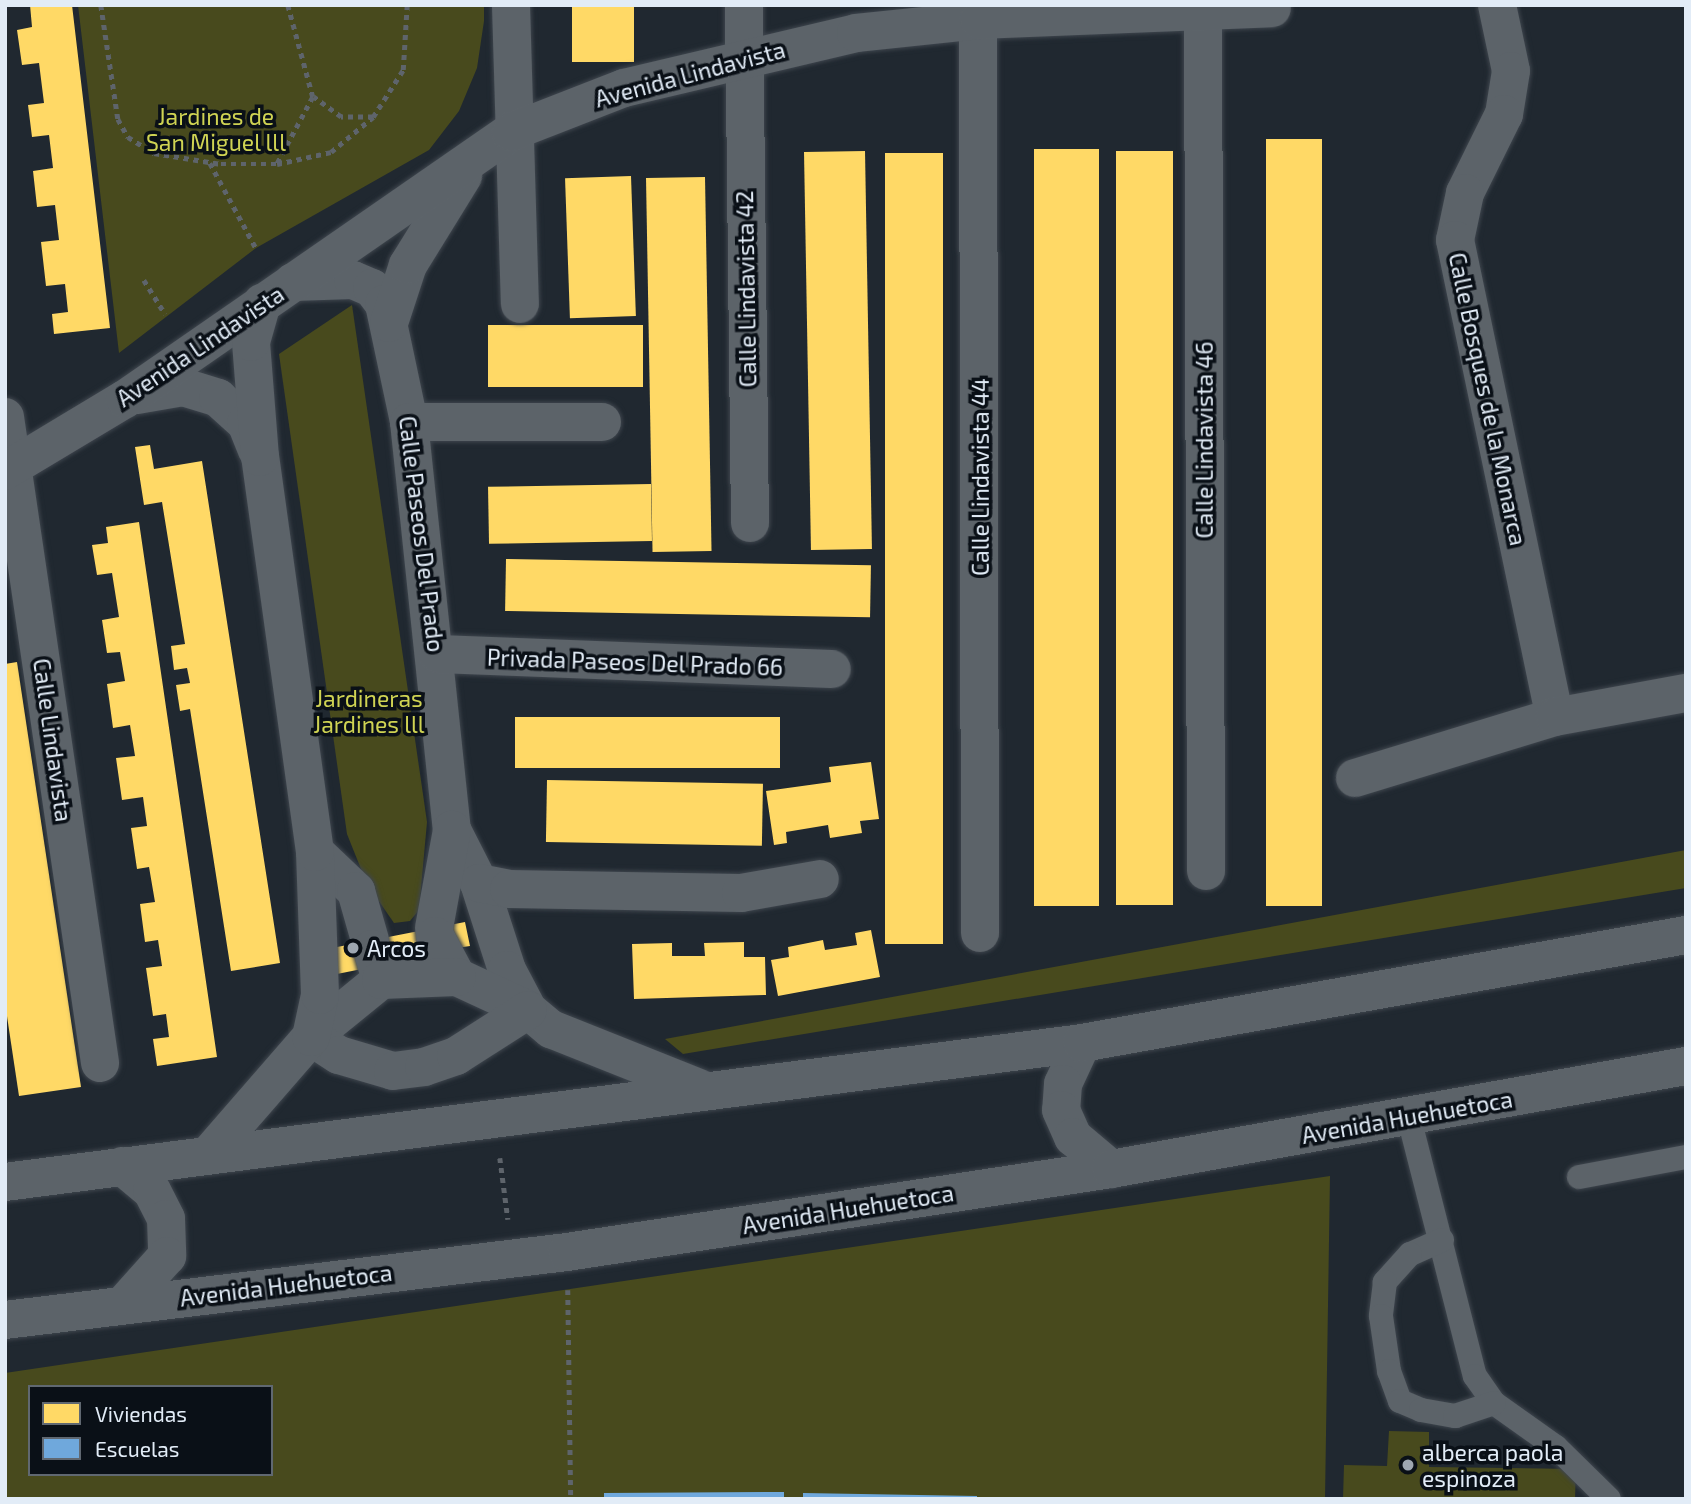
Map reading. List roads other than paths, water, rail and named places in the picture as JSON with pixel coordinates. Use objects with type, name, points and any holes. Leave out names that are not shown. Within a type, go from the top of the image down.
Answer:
[{"type":"street","points":[[511,5],[511,132],[520,304]]},
{"type":"street","name":"Calle Lindavista 42","points":[[744,5],[750,523]]},
{"type":"street","name":"Calle Bosques de la Monarca","points":[[1497,5],[1511,71],[1504,114],[1465,193],[1455,240],[1555,717]]},
{"type":"street","name":"Avenida Lindavista","points":[[8,469],[125,399],[511,132],[624,88],[744,55],[979,13],[1203,7],[1272,8]]},
{"type":"street","name":"Calle Lindavista 46","points":[[1203,7],[1206,871]]},
{"type":"street","name":"Calle Lindavista 44","points":[[979,13],[980,933]]},
{"type":"street","points":[[389,323],[428,226],[477,156]]},
{"type":"street","name":"Calle Paseos Del Prado","points":[[278,292],[353,280],[372,288],[389,323],[409,422],[438,653],[453,830],[435,932],[457,978]]},
{"type":"street","points":[[278,292],[251,342],[260,457],[315,852],[320,995],[311,1037]]},
{"type":"street","points":[[125,399],[183,387],[218,398],[246,423],[260,457]]},
{"type":"street","name":"Calle Lindavista","points":[[5,417],[8,469],[100,1063]]},
{"type":"street","points":[[409,422],[602,422]]},
{"type":"street","name":"Privada Paseos Del Prado 66","points":[[438,653],[832,669]]},
{"type":"street","points":[[1355,778],[1555,717],[1686,693]]},
{"type":"street","name":"Calle Paseos Del Prado","points":[[453,830],[479,883],[494,939],[528,1010]]},
{"type":"street","points":[[315,852],[356,891],[374,956]]},
{"type":"street","points":[[479,883],[509,889],[741,893],[820,879]]},
{"type":"street","points":[[5,1182],[699,1088],[1082,1043],[1686,935]]},
{"type":"street","points":[[374,956],[457,978],[528,1010],[594,1051],[699,1088]]},
{"type":"street","points":[[211,1152],[311,1037],[374,956]]},
{"type":"street","points":[[311,1037],[365,1066],[414,1068],[456,1056],[528,1010]]},
{"type":"street","points":[[1082,1043],[1063,1084],[1061,1110],[1073,1137],[1111,1169]]},
{"type":"street","name":"Avenida Huehuetoca","points":[[5,1320],[567,1252],[1111,1169],[1409,1118],[1686,1066]]},
{"type":"street","points":[[122,1166],[156,1200],[166,1219],[167,1256],[124,1304]]},
{"type":"lane","points":[[1409,1118],[1442,1240],[1453,1309],[1475,1377],[1494,1403],[1556,1447],[1609,1499]]},
{"type":"lane","points":[[1579,1177],[1686,1157]]},
{"type":"lane","points":[[1442,1240],[1410,1254],[1385,1282],[1381,1316],[1390,1371],[1400,1401],[1420,1410],[1455,1416],[1494,1403]]},
{"type":"place","name":"Arcos","points":[[353,948]]},
{"type":"place","name":"alberca paola espinoza","points":[[1408,1465]]},
{"type":"park label","name":"Jardines de San Miguel lll","points":[[216,129]]},
{"type":"park label","name":"Jardineras Jardines lll","points":[[369,711]]}]
